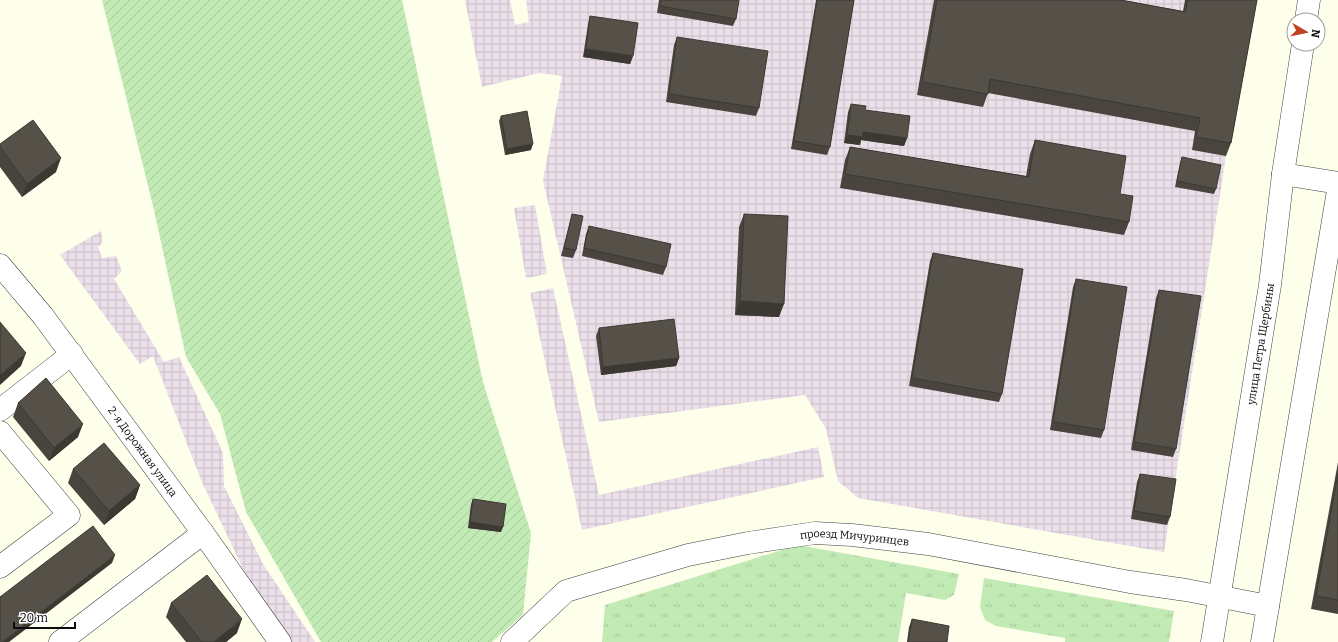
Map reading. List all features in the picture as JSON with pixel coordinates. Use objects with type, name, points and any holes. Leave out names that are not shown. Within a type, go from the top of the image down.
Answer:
[{"type":"street","points":[[1307,12],[1309,0]]},
{"type":"street","name":"улица Петра Щербины","points":[[1212,642],[1270,285],[1283,174],[1302,52]]},
{"type":"street","points":[[1283,174],[1338,183]]},
{"type":"street","points":[[1262,642],[1336,220],[1338,191]]},
{"type":"street","name":"2-я Дорожная улица","points":[[0,265],[43,316],[72,354],[203,533],[280,642]]},
{"type":"street","points":[[0,410],[72,354]]},
{"type":"street","points":[[0,432],[69,514],[0,566]]},
{"type":"street","points":[[60,642],[203,533]]},
{"type":"street","name":"проезд Мичуринцев","points":[[512,642],[566,591],[688,555],[748,543],[815,533],[852,535],[928,544],[1268,606]]},
{"type":"shaded area","points":[[465,0],[510,0],[515,25],[529,22],[526,0],[1254,0],[1226,156],[1164,552],[858,498],[838,481],[826,429],[805,395],[599,422],[543,181],[562,76],[539,73],[482,87]]},
{"type":"shaded area","points":[[535,205],[547,274],[526,278],[514,208]]},
{"type":"shaded area","points":[[101,231],[103,242],[98,247],[102,258],[116,256],[122,271],[114,279],[164,362],[179,357],[223,453],[224,486],[263,564],[315,642],[290,642],[246,575],[201,480],[153,356],[140,364],[60,255]]},
{"type":"shaded area","points":[[553,288],[599,495],[818,447],[824,477],[582,530],[530,293]]},
{"type":"green space","points":[[102,0],[402,0],[483,382],[531,533],[523,615],[492,642],[321,642],[246,512],[220,414],[186,357],[154,210]]},
{"type":"green space","points":[[798,545],[959,574],[954,595],[945,600],[906,593],[898,642],[602,642],[605,605]]},
{"type":"green space","points":[[984,578],[1174,611],[1169,642],[1065,642],[1065,638],[996,626],[985,620],[980,607]]},
{"type":"building","points":[[661,0],[739,0],[736,19],[660,6]]},
{"type":"building","points":[[817,0],[854,0],[830,147],[794,141]]},
{"type":"building","points":[[937,0],[1121,0],[1185,12],[1188,0],[1257,0],[1231,143],[1196,137],[1200,118],[990,79],[988,94],[922,82]]},
{"type":"building","points":[[590,16],[638,23],[633,56],[586,49]]},
{"type":"building","points":[[677,37],[768,51],[759,108],[669,94]]},
{"type":"building","points":[[851,104],[866,106],[865,110],[910,116],[907,138],[863,132],[863,137],[847,135]]},
{"type":"building","points":[[527,111],[533,144],[507,149],[501,116]]},
{"type":"building","points":[[33,120],[61,158],[27,184],[0,147],[0,144]]},
{"type":"building","points":[[1035,140],[1126,156],[1120,194],[1133,196],[1129,222],[845,174],[850,147],[1029,177]]},
{"type":"building","points":[[1182,157],[1221,165],[1216,189],[1177,181]]},
{"type":"building","points":[[572,214],[583,216],[576,250],[564,248]]},
{"type":"building","points":[[744,214],[788,216],[784,304],[740,301]]},
{"type":"building","points":[[589,226],[671,244],[666,267],[584,248]]},
{"type":"building","points":[[933,253],[1023,269],[1002,394],[912,378]]},
{"type":"building","points":[[1076,279],[1127,287],[1104,430],[1053,422]]},
{"type":"building","points":[[1159,290],[1201,296],[1176,449],[1134,442]]},
{"type":"building","points":[[674,319],[679,358],[603,367],[599,328]]},
{"type":"building","points":[[0,322],[26,353],[0,375]]},
{"type":"building","points":[[46,378],[83,424],[54,448],[18,403]]},
{"type":"building","points":[[104,443],[140,485],[109,511],[73,469]]},
{"type":"building","points":[[1338,473],[1338,600],[1316,596]]},
{"type":"building","points":[[1140,474],[1176,479],[1170,517],[1134,511]]},
{"type":"building","points":[[473,499],[506,504],[503,527],[470,522]]},
{"type":"building","points":[[93,526],[115,555],[2,642],[0,642],[0,597]]},
{"type":"building","points":[[207,575],[242,619],[214,642],[202,642],[171,603]]},
{"type":"building","points":[[912,619],[949,626],[947,642],[908,642]]}]
